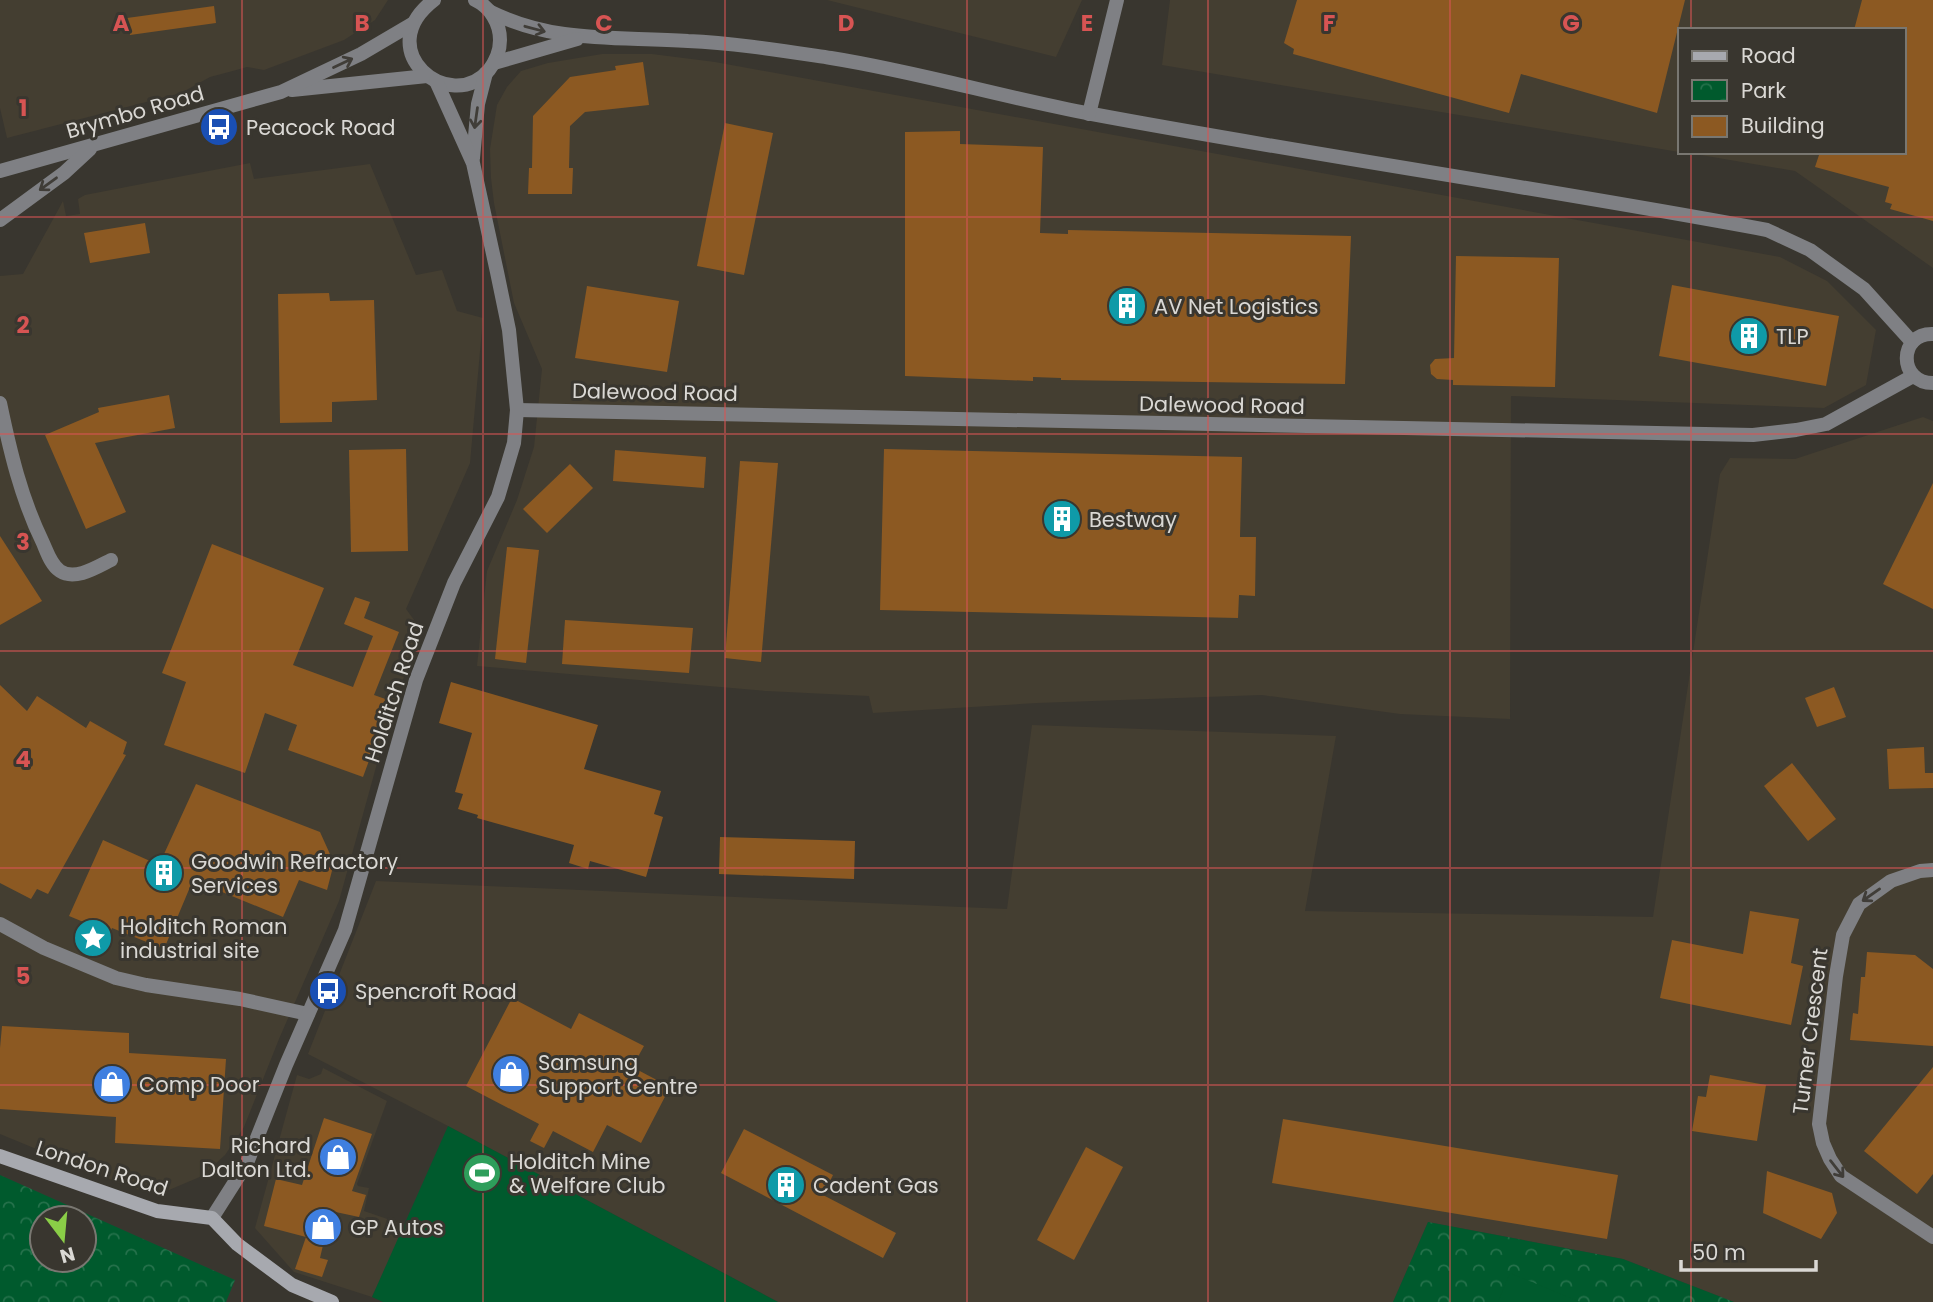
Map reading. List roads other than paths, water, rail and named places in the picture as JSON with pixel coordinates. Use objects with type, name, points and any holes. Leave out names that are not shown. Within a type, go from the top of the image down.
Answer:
[{"type":"main road","name":"London Road","points":[[0,1156],[157,1211],[212,1218]]},
{"type":"main road","points":[[212,1218],[237,1244],[292,1285],[332,1302]]},
{"type":"street","name":"Brymbo Road","points":[[0,171],[281,92],[361,54],[434,0]]},
{"type":"street","points":[[1088,114],[1117,0]]},
{"type":"street","name":"Holditch Road","points":[[212,1218],[247,1163],[345,930],[416,680],[454,583],[486,523],[514,443],[517,411],[509,330],[473,163],[474,129],[490,68],[499,50],[500,35],[497,22],[481,4]]},
{"type":"street","points":[[481,4],[516,24],[547,33],[581,38],[690,41],[833,58],[1088,114],[1301,153],[1767,230],[1810,250],[1864,289],[1912,342]]},
{"type":"street","name":"Holditch Road","points":[[416,12],[410,49],[415,61],[431,78],[473,163]]},
{"type":"street","points":[[490,68],[581,38]]},
{"type":"street","name":"Brymbo Road","points":[[281,92],[431,78],[448,85],[465,84],[490,68]]},
{"type":"street","points":[[0,220],[64,173],[93,146]]},
{"type":"street","points":[[1933,334],[1919,336],[1912,342],[1906,355],[1906,363],[1913,376],[1926,383],[1933,383]]},
{"type":"street","name":"Dalewood Road","points":[[517,411],[1753,435],[1826,424],[1913,376]]},
{"type":"street","points":[[0,403],[14,469],[51,561],[60,571],[72,575],[111,561]]},
{"type":"street","name":"Turner Crescent","points":[[1933,870],[1920,871],[1891,881],[1859,904],[1843,935],[1819,1124],[1823,1143],[1841,1176],[1933,1237]]},
{"type":"street","points":[[0,924],[44,948],[116,978],[240,999],[308,1014]]},
{"type":"place","name":"Peacock Road","points":[[219,127]]},
{"type":"place","name":"AV Net Logistics","points":[[1127,306]]},
{"type":"place","name":"TLP","points":[[1749,336]]},
{"type":"place","name":"Bestway","points":[[1062,519]]},
{"type":"place","name":"Goodwin Refractory Services","points":[[164,873]]},
{"type":"place","name":"Holditch Roman industrial site","points":[[93,938]]},
{"type":"place","name":"Spencroft Road","points":[[328,991]]},
{"type":"place","name":"Samsung Support Centre","points":[[511,1074]]},
{"type":"place","name":"Comp Door","points":[[112,1084]]},
{"type":"place","name":"Richard Dalton Ltd.","points":[[338,1157]]},
{"type":"place","name":"Holditch Mine & Welfare Club","points":[[482,1173]]},
{"type":"place","name":"Cadent Gas","points":[[786,1185]]},
{"type":"place","name":"GP Autos","points":[[323,1227]]}]
